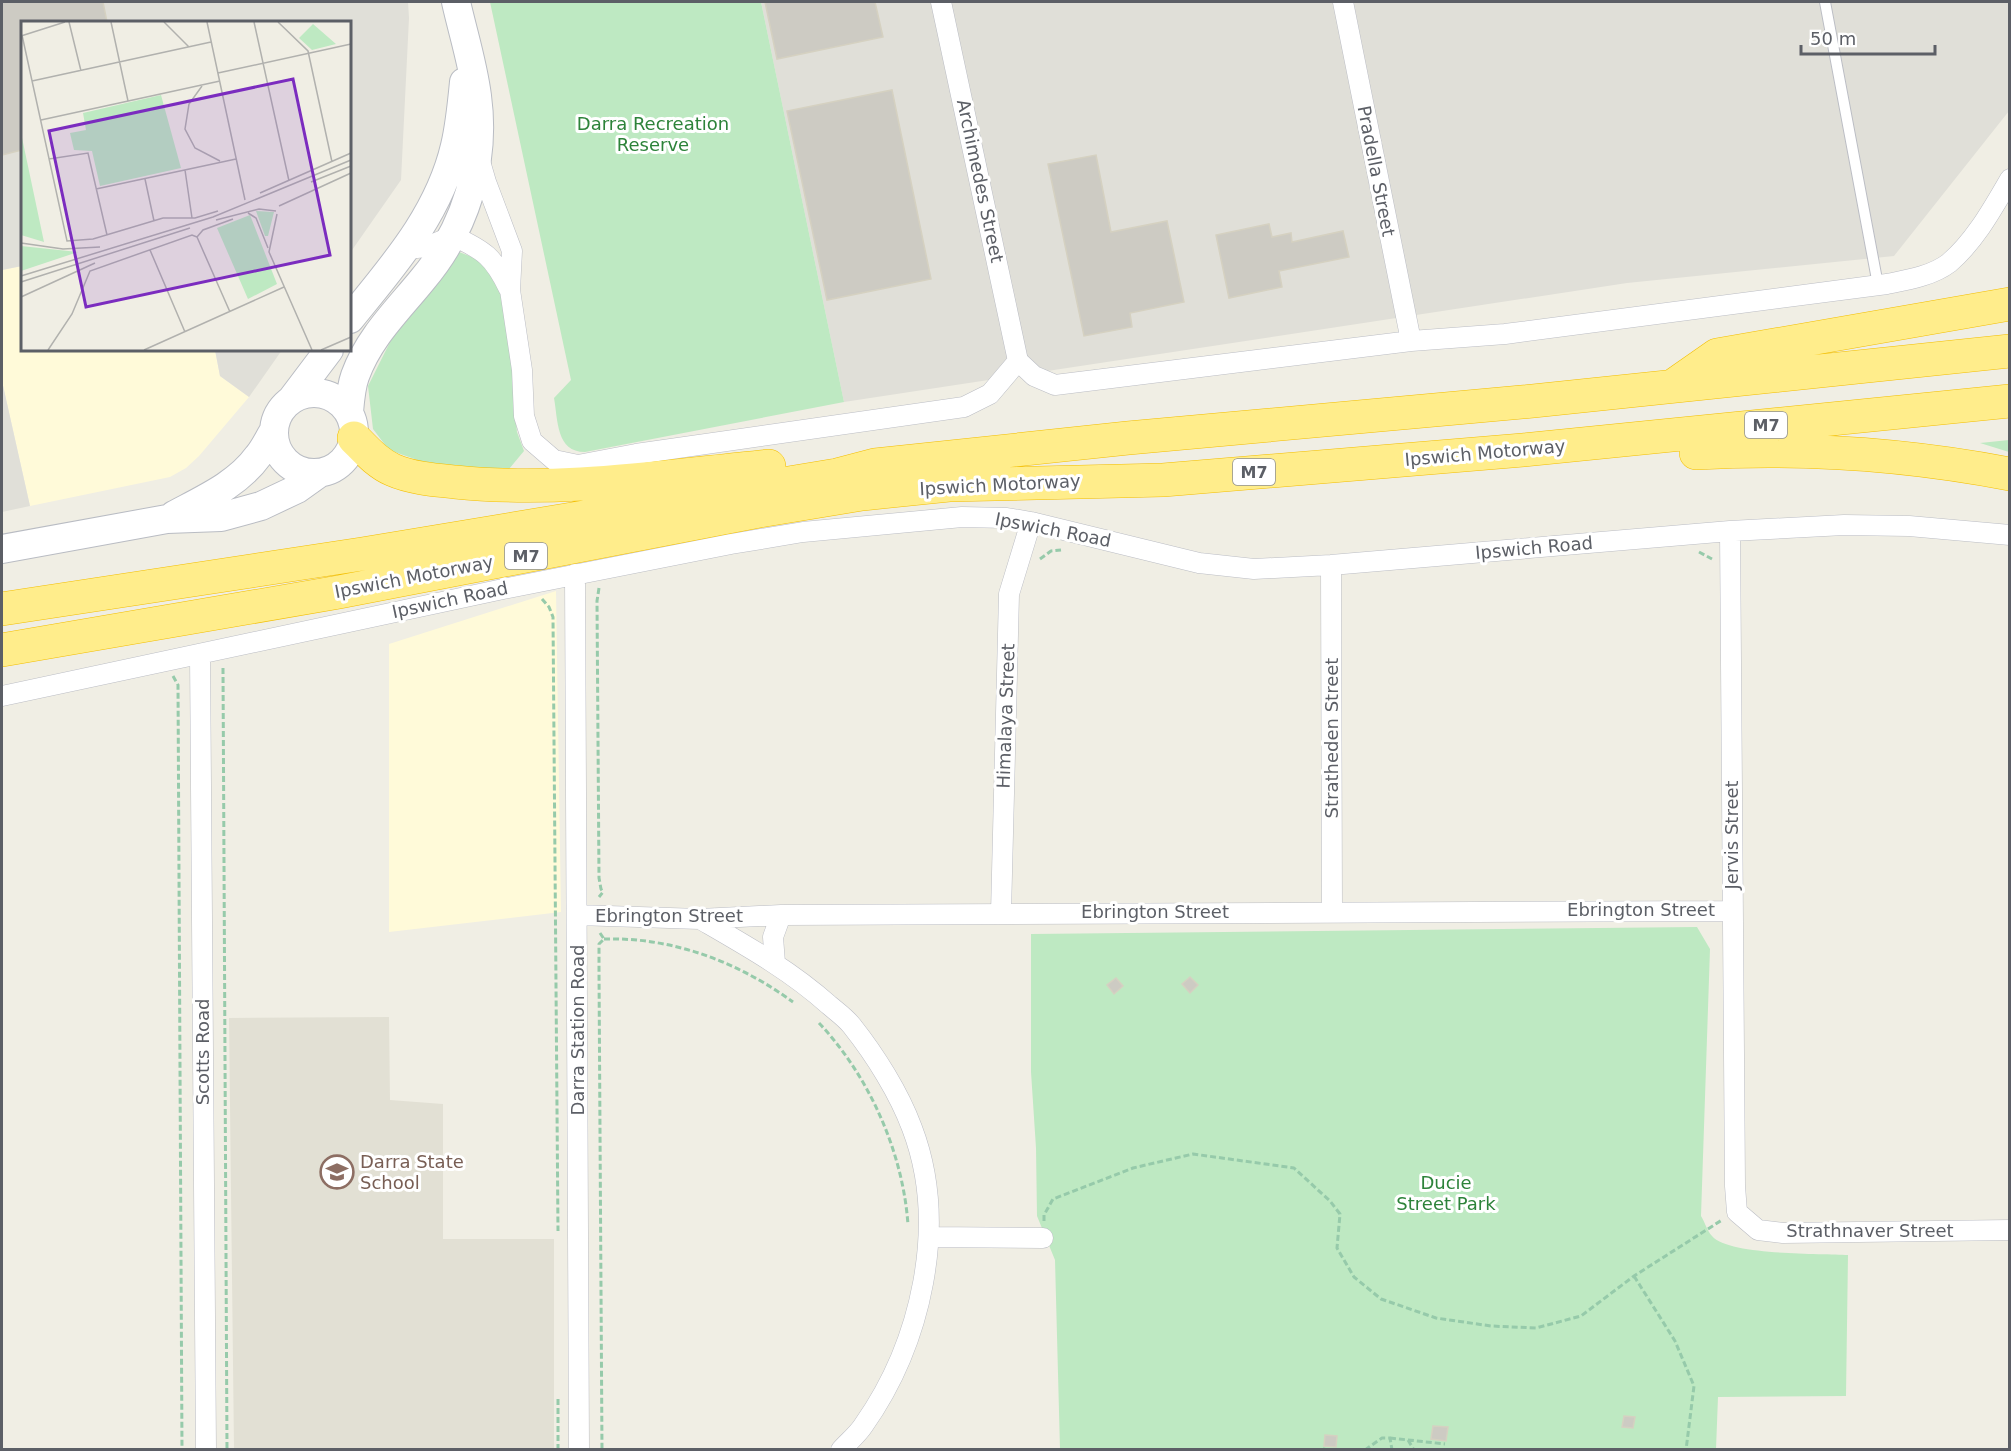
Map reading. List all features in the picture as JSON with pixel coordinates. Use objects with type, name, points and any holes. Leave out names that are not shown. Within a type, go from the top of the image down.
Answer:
[{"type":"highway","points":[[1673,386],[1717,355],[2010,304]]},
{"type":"highway","name":"Ipswich Motorway","points":[[2,609],[604,515],[837,475],[875,465],[1128,438],[1533,401],[2010,351]]},
{"type":"highway","name":"Ipswich Motorway","points":[[2,650],[339,592],[736,515],[862,495],[949,485],[1163,480],[1523,450],[2010,400]]},
{"type":"highway","points":[[351,425],[372,456],[393,470],[434,480],[485,485],[527,486],[592,482],[827,461],[875,465]]},
{"type":"highway","points":[[1523,450],[1550,463],[1731,452],[1824,451],[1925,460],[2010,474]]},
{"type":"main road","points":[[2,549],[167,519],[221,517],[251,509],[297,489],[318,474],[331,470],[343,462],[351,451],[354,378],[366,351],[381,328],[425,277],[453,236],[473,184],[480,126],[477,94],[456,2]]},
{"type":"main road","points":[[351,319],[407,249],[443,182],[454,147],[468,53]]},
{"type":"main road","points":[[167,519],[210,496],[244,472],[258,456],[273,432],[282,408],[328,351]]},
{"type":"main road","points":[[291,399],[303,394],[316,393],[329,396],[340,402],[351,425]]},
{"type":"main road","points":[[273,432],[275,446],[286,463],[304,473],[318,474]]},
{"type":"street","name":"Archimedes Street","points":[[941,2],[1018,361]]},
{"type":"street","name":"Pradella Street","points":[[1343,2],[1411,341]]},
{"type":"street","points":[[478,155],[512,251],[510,290],[522,370],[524,416],[532,441],[554,460],[578,465],[648,452],[964,407],[990,394],[1018,361],[1034,376],[1055,385],[1411,341],[1504,333],[1882,285],[1922,276],[1948,264],[1974,236],[2010,179]]},
{"type":"street","points":[[407,249],[426,247],[453,236],[479,247],[499,267],[510,290]]},
{"type":"street","name":"Ipswich Road","points":[[2,696],[575,574],[731,544],[803,532],[962,517],[1007,518],[1030,522],[1199,563],[1254,569],[1331,565],[1730,531],[1855,525],[1909,526],[2010,535]]},
{"type":"street","name":"Himalaya Street","points":[[1001,913],[1009,594],[1030,522]]},
{"type":"street","name":"Jervis Street","points":[[1730,531],[1732,910],[1737,1212]]},
{"type":"street","name":"Stratheden Street","points":[[1331,565],[1332,911]]},
{"type":"street","name":"Darra Station Road","points":[[575,574],[579,1449]]},
{"type":"street","name":"Scotts Road","points":[[200,654],[206,1449]]},
{"type":"street","name":"Ebrington Street","points":[[577,915],[700,919],[781,915],[1001,913],[1732,910]]},
{"type":"street","points":[[775,963],[773,937],[781,915]]},
{"type":"street","points":[[700,919],[775,963],[808,986],[851,1024],[883,1070],[912,1128],[924,1175],[929,1237],[924,1284],[910,1333],[894,1375],[862,1428],[841,1449]]},
{"type":"street","name":"Strathnaver Street","points":[[1737,1212],[1758,1230],[1783,1233],[2010,1230]]},
{"type":"street","points":[[929,1237],[1043,1238]]},
{"type":"lane","points":[[1825,2],[1882,285]]},
{"type":"path","points":[[604,939],[600,933],[599,898],[603,892],[599,878],[597,601],[598,589],[605,583]]},
{"type":"path","points":[[540,598],[553,617],[558,1239]]},
{"type":"path","points":[[223,661],[227,1449]]},
{"type":"path","points":[[166,673],[174,677],[178,685],[182,1449]]},
{"type":"path","points":[[602,1449],[599,944],[604,939],[619,938],[682,947],[730,964],[768,984],[795,1003]]},
{"type":"path","points":[[812,1016],[842,1050],[858,1073],[877,1110],[894,1154],[907,1205],[908,1233]]},
{"type":"path","points":[[1043,1238],[1044,1215],[1053,1199],[1133,1168],[1193,1155],[1294,1168],[1330,1201],[1340,1214],[1337,1248],[1354,1277],[1381,1299],[1436,1318],[1491,1326],[1536,1328],[1581,1316],[1634,1276],[1737,1212]]},
{"type":"path","points":[[1634,1276],[1675,1341],[1694,1386],[1686,1449]]},
{"type":"path","points":[[558,1392],[558,1449]]},
{"type":"path","points":[[1365,1449],[1382,1438],[1444,1444]]},
{"type":"path","points":[[1390,1438],[1392,1449]]},
{"type":"path","points":[[1408,1440],[1414,1449]]},
{"type":"path","points":[[1323,1449],[1328,1449]]},
{"type":"shaded area","points":[[2,2],[408,2],[401,180],[351,252],[351,21],[21,21],[21,266],[2,270]]},
{"type":"shaded area","points":[[761,2],[2009,2],[2009,111],[1894,256],[1627,283],[844,402]]},
{"type":"shaded area","points":[[21,266],[21,351],[215,351],[220,376],[249,397],[199,456],[186,468],[170,477],[30,506],[2,381],[2,270]]},
{"type":"shaded area","points":[[215,351],[281,351],[249,397],[220,376]]},
{"type":"shaded area","points":[[2,381],[30,506],[2,512]]},
{"type":"shaded area","points":[[556,591],[561,912],[389,932],[389,644]]},
{"type":"shaded area","name":"Darra State School","points":[[389,1017],[390,1100],[443,1104],[443,1239],[554,1239],[554,1449],[234,1449],[229,1018]]},
{"type":"green space","name":"Darra Recreation Reserve","points":[[490,2],[761,2],[844,402],[585,452],[568,447],[560,433],[554,398],[571,380]]},
{"type":"green space","points":[[459,252],[480,260],[499,278],[514,365],[517,432],[524,451],[509,469],[470,468],[426,463],[389,450],[373,429],[368,386],[392,338]]},
{"type":"green space","points":[[2009,440],[2009,452],[1980,443]]},
{"type":"green space","name":"Ducie Street Park","points":[[1697,927],[1710,949],[1701,1216],[1712,1236],[1736,1247],[1776,1252],[1848,1255],[1846,1396],[1718,1397],[1716,1449],[1060,1449],[1055,1260],[1037,1216],[1036,1148],[1031,1072],[1031,934]]},
{"type":"building","points":[[2,2],[103,2],[107,21],[21,21],[21,150],[2,155]]},
{"type":"building","points":[[765,2],[875,2],[883,37],[777,59]]},
{"type":"building","points":[[892,90],[931,279],[827,300],[787,111]]},
{"type":"building","points":[[1096,155],[1111,232],[1167,221],[1184,302],[1130,313],[1132,327],[1084,336],[1048,164]]},
{"type":"building","points":[[1269,224],[1272,237],[1291,233],[1292,242],[1343,231],[1349,257],[1279,271],[1282,287],[1229,298],[1216,235]]},
{"type":"building","points":[[1190,977],[1198,985],[1190,993],[1182,984]]},
{"type":"building","points":[[1116,978],[1123,986],[1114,994],[1107,985]]},
{"type":"building","points":[[1624,1416],[1635,1417],[1633,1428],[1622,1427]]},
{"type":"building","points":[[1433,1426],[1448,1427],[1446,1441],[1431,1439]]},
{"type":"building","points":[[1325,1435],[1337,1436],[1336,1447],[1324,1446]]},
{"type":"place","name":"Darra State School","points":[[337,1172]]}]
